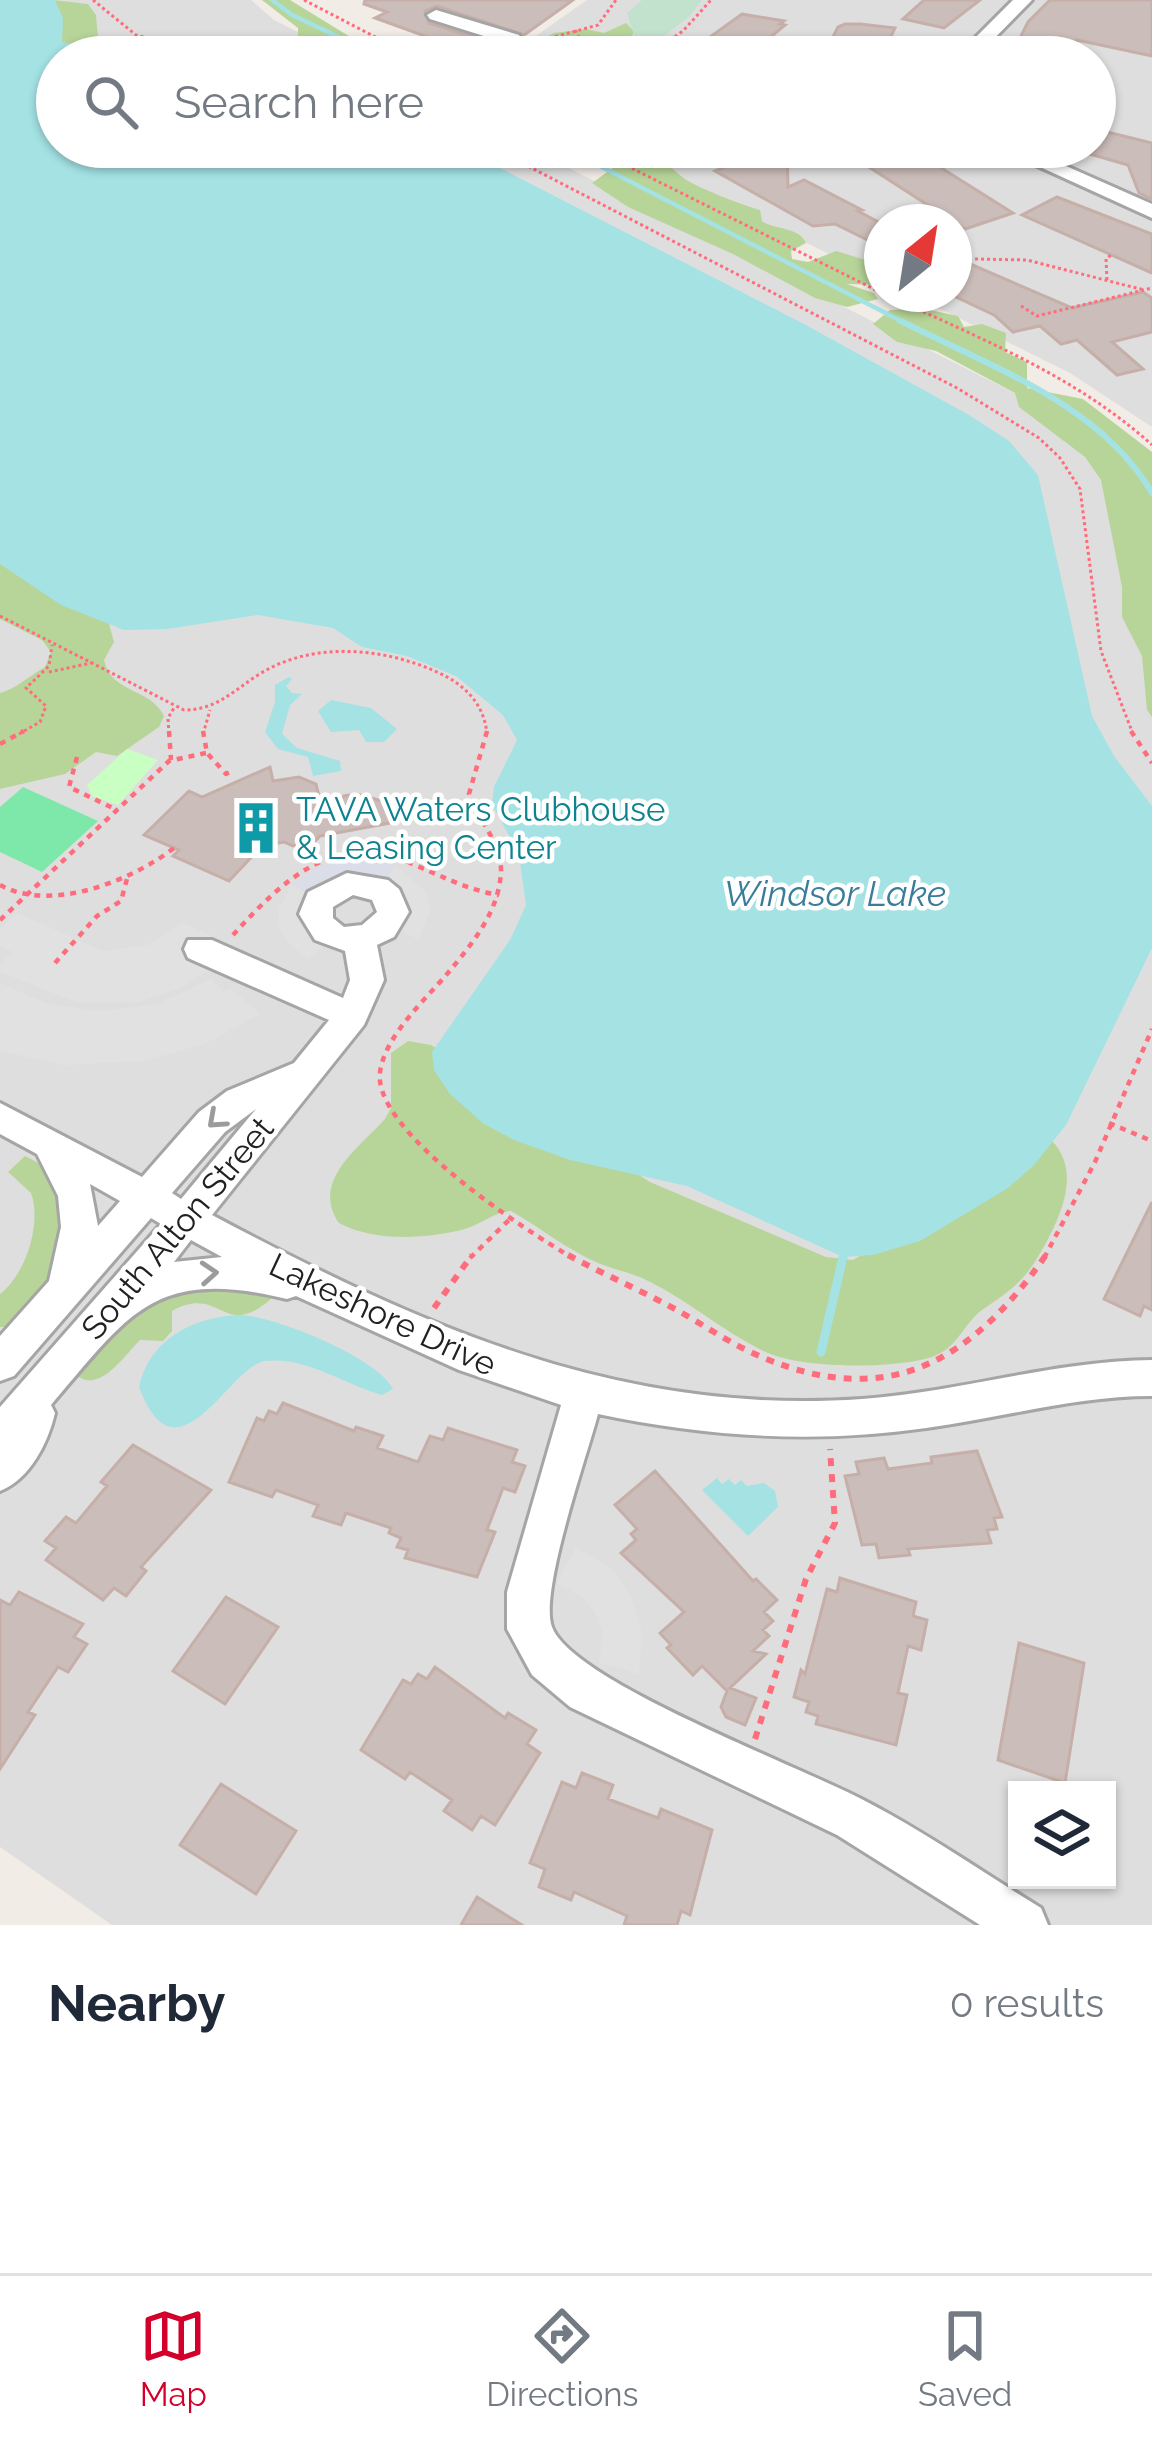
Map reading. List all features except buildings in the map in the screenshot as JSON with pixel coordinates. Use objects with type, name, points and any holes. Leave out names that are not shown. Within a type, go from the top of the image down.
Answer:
[{"type":"street","points":[[986,36],[1023,0]]},
{"type":"street","points":[[411,27],[464,1]]},
{"type":"street","points":[[436,15],[495,36]]},
{"type":"street","points":[[1053,168],[1152,212]]},
{"type":"street","name":"South Alton Street","points":[[0,1436],[352,1016],[368,980],[359,939]]},
{"type":"street","points":[[200,949],[352,1016]]},
{"type":"street","name":"South Alton Street","points":[[0,1368],[226,1110],[289,1082],[317,1062]]},
{"type":"street","name":"Lakeshore Drive","points":[[0,1118],[415,1336],[503,1372],[584,1394],[706,1416],[826,1419],[932,1409],[1098,1380],[1152,1378]]},
{"type":"street","points":[[47,1142],[74,1182],[82,1216],[79,1244],[61,1294]]},
{"type":"street","points":[[103,1316],[157,1283],[213,1272],[253,1275],[335,1295]]},
{"type":"street","points":[[0,1368],[36,1393]]},
{"type":"street","name":"South Alton Street","points":[[0,1472],[30,1434],[36,1393]]},
{"type":"street","points":[[584,1394],[532,1576],[526,1616],[532,1637],[547,1660],[586,1691],[746,1765],[888,1839],[1024,1925]]},
{"type":"path","points":[[93,0],[132,36]]},
{"type":"path","points":[[304,0],[373,36]]},
{"type":"path","points":[[548,36],[600,24],[616,0]]},
{"type":"path","points":[[676,36],[711,0]]},
{"type":"path","points":[[575,29],[579,36]]},
{"type":"path","points":[[531,168],[969,398],[1054,452],[1073,474],[1083,498],[1091,592],[1109,685],[1124,722],[1152,763]]},
{"type":"path","points":[[631,168],[864,284]]},
{"type":"path","points":[[1107,280],[1106,259],[1111,255]]},
{"type":"path","points":[[975,259],[1027,260],[1144,290]]},
{"type":"path","points":[[1021,306],[1037,316],[1152,288]]},
{"type":"path","points":[[920,312],[1093,400],[1152,445]]},
{"type":"path","points":[[0,616],[174,708],[210,710]]},
{"type":"path","points":[[44,674],[52,645]]},
{"type":"path","points":[[233,770],[226,774],[206,753],[201,733],[210,710],[262,671],[307,656],[369,652],[423,664],[464,687],[486,721],[486,743],[468,787],[472,805],[496,847],[502,870],[499,895],[482,927],[388,1051],[378,1086],[388,1109],[401,1125],[556,1249],[771,1361],[806,1370],[899,1374],[938,1362],[967,1345],[1033,1281],[1152,1029]]},
{"type":"path","points":[[0,744],[40,722],[46,706],[26,688],[44,674],[91,663]]},
{"type":"path","points":[[416,671],[423,664]]},
{"type":"path","points":[[171,760],[168,718],[174,708]]},
{"type":"path","points":[[0,920],[171,760],[206,753]]},
{"type":"path","points":[[76,757],[69,787],[117,810]]},
{"type":"path","points":[[0,885],[24,897],[128,875],[174,848]]},
{"type":"path","points":[[56,963],[97,916],[121,901],[128,875]]},
{"type":"path","points":[[451,883],[499,895]]},
{"type":"path","points":[[1109,1124],[1152,1141]]},
{"type":"path","points":[[415,1336],[473,1252],[512,1217]]},
{"type":"path","points":[[746,1765],[806,1579],[835,1523],[836,1490],[826,1419]]},
{"type":"shaded area","points":[[0,0],[251,0],[274,20],[306,36],[36,36],[36,168],[569,168],[1052,412],[1123,469],[1152,620],[1152,1925],[112,1925],[0,1847]]},
{"type":"shaded area","points":[[587,0],[1152,0],[1152,427],[1070,373],[946,312],[972,312],[972,204],[864,204],[864,271],[655,168],[1116,168],[1116,36],[536,36]]},
{"type":"shaded area","points":[[365,858],[396,865],[379,888],[321,897],[291,885],[326,863]]},
{"type":"shaded area","points":[[396,865],[427,893],[430,912],[418,939],[387,925],[379,888]]},
{"type":"shaded area","points":[[291,885],[321,897],[333,936],[309,959],[289,944],[279,927],[279,908]]},
{"type":"shaded area","points":[[17,913],[103,951],[148,945],[183,923],[218,939],[196,960],[210,970],[178,989],[139,1002],[76,1002],[0,972],[0,964],[13,952],[0,945],[0,928]]},
{"type":"shaded area","points":[[211,979],[223,992],[230,988],[260,1014],[205,1044],[143,1061],[64,1065],[0,1051],[0,983],[48,1004],[100,1011],[158,1004]]},
{"type":"shaded area","points":[[576,1547],[611,1569],[630,1594],[642,1633],[639,1674],[599,1663],[603,1634],[595,1612],[582,1597],[557,1583]]},
{"type":"green space","points":[[53,0],[88,4],[96,15],[98,36],[58,36]]},
{"type":"green space","points":[[262,0],[290,0],[349,36],[298,36],[298,28]]},
{"type":"green space","points":[[642,0],[702,0],[664,36],[634,36],[627,13]]},
{"type":"green space","points":[[626,23],[635,32],[631,36],[549,36],[586,29],[604,33]]},
{"type":"green space","points":[[613,168],[671,168],[708,191],[760,210],[762,221],[798,234],[806,243],[791,251],[792,259],[808,262],[836,251],[864,260],[864,284],[847,284],[864,290],[864,303],[847,307],[815,298],[733,254],[628,207],[592,183]]},
{"type":"green space","points":[[888,312],[939,312],[958,316],[964,327],[982,324],[1006,333],[1005,352],[1027,362],[1027,388],[1083,399],[1152,452],[1152,717],[1147,710],[1142,656],[1122,617],[1122,587],[1101,480],[1085,457],[1019,407],[1015,393],[936,351],[897,342],[873,324]]},
{"type":"green space","points":[[0,554],[108,620],[114,642],[104,660],[108,671],[150,700],[164,716],[159,727],[117,756],[96,752],[65,774],[0,789],[0,693],[45,667],[51,652],[42,640],[0,619]]},
{"type":"green space","points":[[127,749],[158,760],[118,805],[92,796],[87,785]]},
{"type":"green space","points":[[23,787],[98,821],[42,872],[0,852],[0,807]]},
{"type":"green space","points":[[408,1041],[431,1045],[650,1182],[826,1257],[853,1260],[1052,1141],[1065,1165],[1063,1204],[1026,1274],[978,1313],[941,1353],[873,1365],[784,1358],[752,1345],[658,1286],[586,1257],[511,1211],[465,1229],[418,1237],[384,1236],[339,1223],[330,1193],[334,1179],[391,1108],[391,1053]]},
{"type":"green space","points":[[25,1156],[58,1173],[73,1256],[11,1327],[0,1327],[0,1294],[17,1274],[33,1233],[31,1193],[8,1172]]},
{"type":"green space","points":[[181,1279],[274,1296],[244,1315],[189,1304],[172,1311],[172,1331],[163,1341],[140,1340],[101,1378],[82,1379],[73,1372],[84,1343]]},
{"type":"water","name":"Windsor Lake","points":[[0,0],[55,0],[63,18],[62,36],[36,36],[36,168],[500,168],[804,324],[1009,441],[1038,475],[1092,716],[1114,756],[1152,806],[1152,948],[1066,1125],[1034,1165],[1008,1188],[920,1241],[873,1255],[843,1257],[687,1186],[570,1160],[514,1140],[484,1124],[450,1094],[434,1070],[432,1052],[510,940],[526,905],[519,854],[492,804],[494,787],[517,740],[503,715],[456,676],[407,656],[362,647],[333,628],[258,615],[167,629],[124,630],[61,605],[0,564]]},
{"type":"water","points":[[289,677],[286,686],[302,694],[290,705],[282,734],[297,748],[340,761],[341,771],[313,776],[308,757],[278,749],[265,732],[275,685]]},
{"type":"water","points":[[331,700],[371,708],[397,729],[384,742],[366,742],[359,730],[331,732],[318,711]]},
{"type":"water","points":[[240,1315],[277,1323],[347,1352],[368,1364],[393,1389],[382,1395],[310,1367],[265,1361],[251,1368],[203,1414],[186,1425],[170,1427],[154,1415],[139,1387],[144,1370],[176,1333],[207,1320]]},
{"type":"water","points":[[717,1478],[722,1484],[729,1479],[735,1485],[741,1480],[747,1486],[764,1483],[775,1491],[778,1507],[748,1536],[702,1490]]},
{"type":"waterway","points":[[272,0],[336,36]]},
{"type":"waterway","points":[[604,168],[902,321]]},
{"type":"waterway","points":[[902,321],[1073,411],[1130,462],[1152,493]]},
{"type":"waterway","points":[[821,1352],[843,1257]]},
{"type":"place","name":"TAVA Waters Clubhouse & Leasing Center","points":[[256,828]]}]
